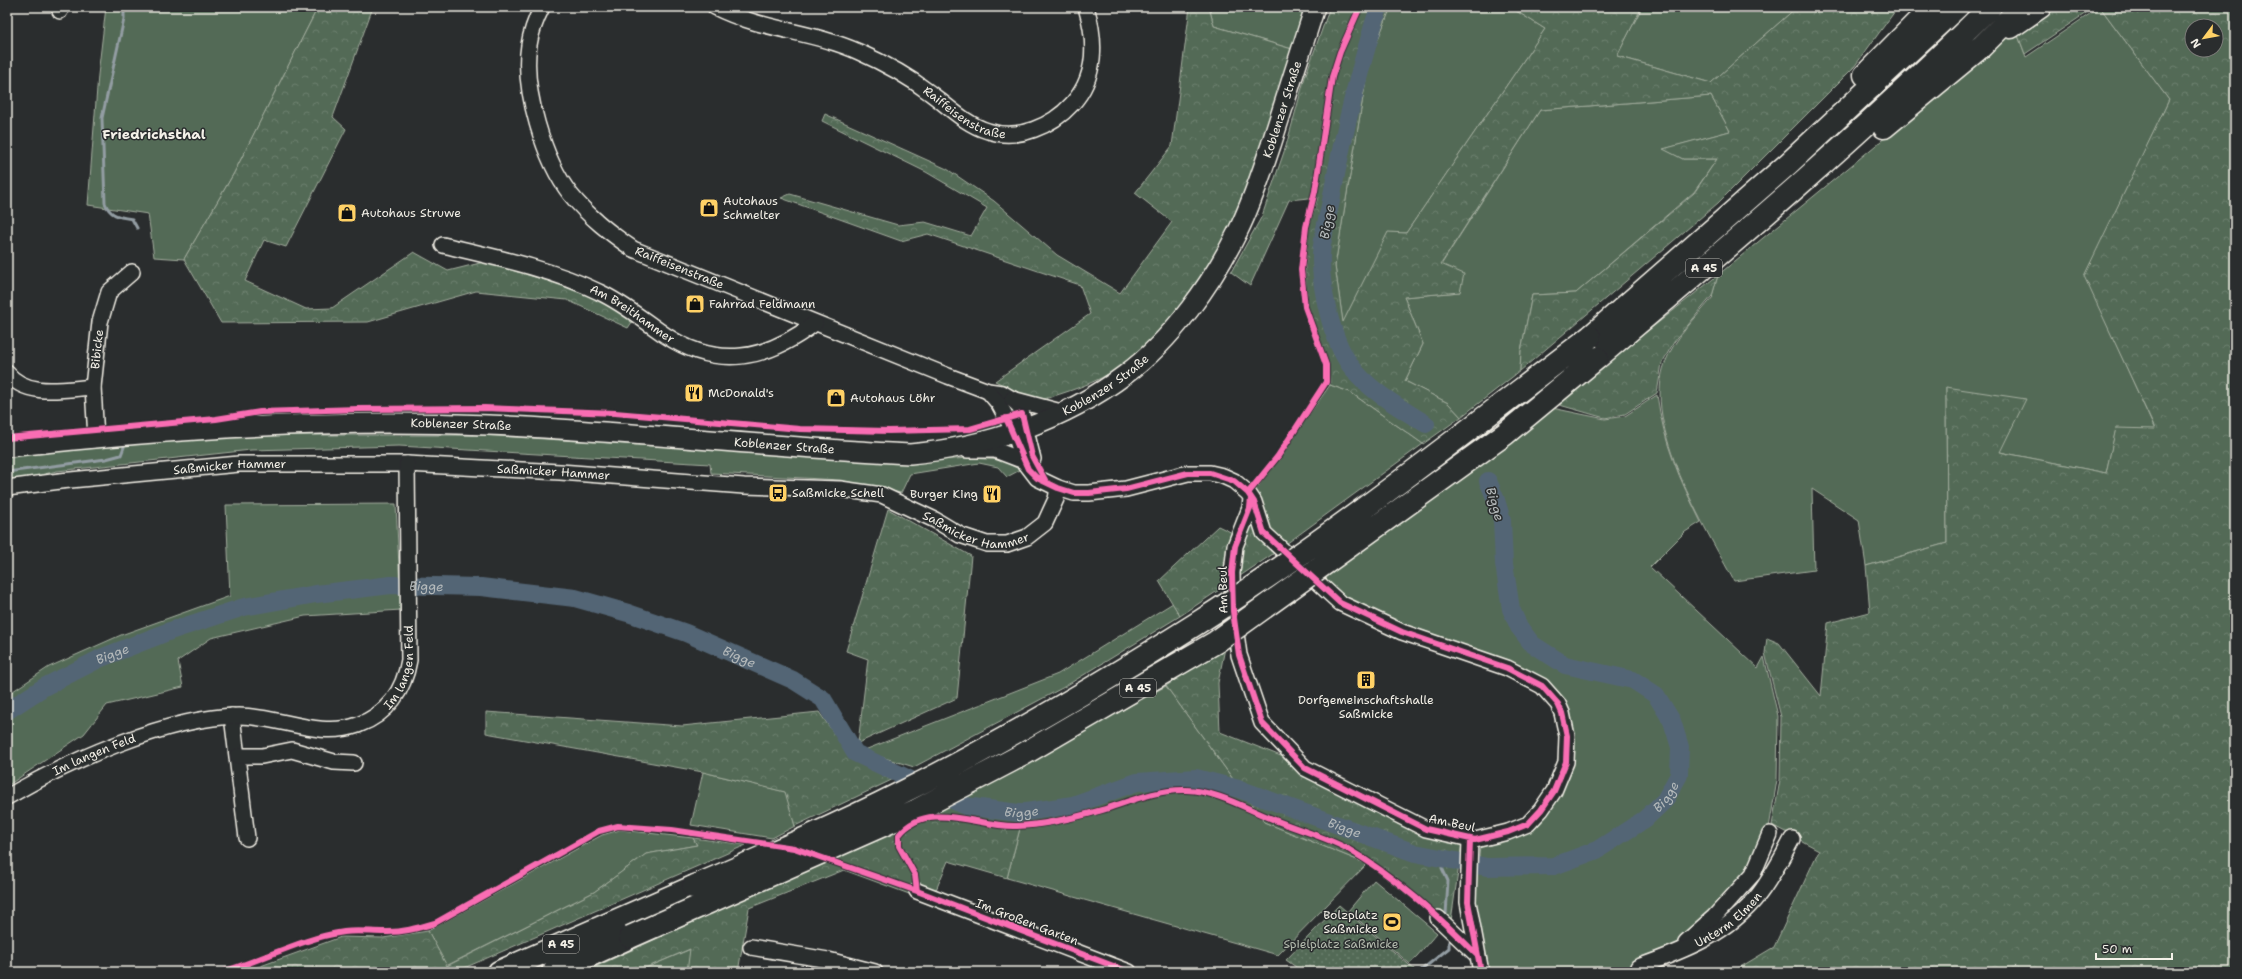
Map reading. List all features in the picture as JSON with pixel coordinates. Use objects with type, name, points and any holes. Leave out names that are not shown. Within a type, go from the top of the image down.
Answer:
[{"type":"highway","points":[[1788,164],[1830,111],[1921,15],[1932,7]]},
{"type":"highway","name":"A 45","points":[[499,972],[901,794],[1005,737],[1111,676],[1197,623],[1300,553],[1590,337],[1788,164],[1957,7]]},
{"type":"highway","name":"A 45","points":[[553,972],[916,810],[1022,755],[1216,642],[1505,434],[1810,177],[1945,52],[1990,7]]},
{"type":"highway","points":[[1810,177],[1873,136],[1982,46],[2021,7]]},
{"type":"highway","points":[[1982,46],[2040,7]]},
{"type":"main road","name":"Koblenzer Straße","points":[[7,447],[96,438],[242,427],[360,423],[487,425],[910,454],[948,451],[1019,430],[1061,412],[1126,374],[1159,343],[1189,308],[1220,265],[1239,229],[1256,188],[1315,7]]},
{"type":"street","name":"Raiffeisenstraße","points":[[542,7],[534,24],[529,45],[528,74],[540,133],[554,168],[571,195],[600,226],[633,249],[815,323],[988,391],[1061,412]]},
{"type":"street","name":"Raiffeisenstraße","points":[[715,7],[760,24],[812,35],[858,51],[899,72],[930,92],[958,116],[988,131],[1010,134],[1038,129],[1061,116],[1078,98],[1089,76],[1094,52],[1091,25],[1086,7]]},
{"type":"street","name":"Am Breithammer","points":[[443,245],[566,278],[599,292],[630,309],[672,339],[696,351],[721,357],[745,357],[772,350],[795,339],[815,323]]},
{"type":"street","name":"Bibicke","points":[[96,438],[93,387],[100,322],[109,292],[132,272]]},
{"type":"street","points":[[7,373],[22,386],[35,390],[93,387]]},
{"type":"street","points":[[988,391],[1019,430],[1045,480]]},
{"type":"street","points":[[1012,399],[1020,407],[1019,430],[1024,461],[1037,478],[1045,480],[1058,488],[1074,492],[1106,492],[1188,473],[1210,473],[1234,481],[1249,496]]},
{"type":"street","points":[[948,451],[995,450],[1024,461]]},
{"type":"street","name":"Saßmicker Hammer","points":[[7,488],[60,480],[239,464],[407,464],[560,472],[744,486],[840,489],[882,495],[935,520],[960,535],[987,544],[1007,544],[1027,537],[1045,523],[1056,499],[1058,488]]},
{"type":"street","name":"Im langen Feld","points":[[7,797],[44,777],[125,741],[200,720],[232,716],[251,717],[330,729],[351,727],[378,715],[397,695],[406,676],[409,660],[407,464]]},
{"type":"street","name":"Am Beul","points":[[1249,496],[1264,533],[1340,603],[1402,632],[1507,668],[1542,686],[1558,704],[1562,713],[1567,743],[1566,762],[1554,792],[1541,810],[1528,824],[1496,836],[1470,840],[1426,830],[1305,768],[1262,723],[1239,655],[1233,612],[1232,573],[1235,546],[1248,514],[1249,496]]},
{"type":"street","points":[[232,716],[247,838]]},
{"type":"street","points":[[238,756],[262,756],[292,750],[334,762],[354,763]]},
{"type":"street","name":"Unterm Elmen","points":[[1632,970],[1693,938],[1753,874],[1770,834]]},
{"type":"street","points":[[1470,840],[1468,902],[1481,972]]},
{"type":"street","name":"Unterm Elmen","points":[[1632,970],[1696,945],[1739,916],[1758,895],[1792,840]]},
{"type":"street","name":"Im Großen Garten","points":[[918,891],[1129,972]]},
{"type":"street","points":[[1438,918],[1477,954]]},
{"type":"street","points":[[751,947],[827,966],[875,972]]},
{"type":"green space","points":[[106,7],[318,7],[234,173],[184,259],[154,257],[148,214],[88,205],[98,75]]},
{"type":"green space","points":[[318,7],[373,7],[333,117],[346,129],[286,247],[264,240],[245,281],[306,309],[332,308],[414,252],[448,271],[484,262],[579,290],[634,319],[628,328],[567,300],[476,291],[368,322],[221,323],[184,259],[234,173]]},
{"type":"green space","points":[[1190,7],[1209,7],[1214,26],[1292,49],[1263,146],[1243,202],[1233,225],[1208,271],[1193,293],[1159,333],[1121,366],[1091,383],[1038,401],[995,381],[1090,314],[1080,285],[928,234],[901,241],[781,198],[790,194],[898,225],[925,222],[971,236],[987,208],[926,172],[822,121],[825,114],[947,169],[994,201],[1057,255],[1120,293],[1172,222],[1135,193],[1172,146]]},
{"type":"green space","points":[[1209,7],[1304,7],[1292,49],[1214,26]]},
{"type":"green space","points":[[1330,7],[1391,7],[1369,61],[1335,266],[1343,322],[1388,232],[1406,233],[1545,29],[1510,7],[1642,7],[1617,56],[1711,83],[1797,7],[1898,7],[1854,67],[1718,203],[1520,371],[1521,351],[1532,295],[1576,293],[1694,193],[1717,159],[1683,159],[1663,149],[1730,131],[1711,96],[1540,110],[1441,264],[1464,274],[1460,292],[1404,297],[1423,344],[1405,381],[1448,403],[1461,417],[1423,444],[1350,392],[1330,385],[1329,364],[1309,316],[1305,271],[1309,227],[1318,197],[1289,200],[1250,286],[1231,272],[1262,216],[1286,146],[1305,77]]},
{"type":"green space","points":[[1391,7],[1510,7],[1545,29],[1406,233],[1388,233],[1343,323],[1335,266],[1369,61]]},
{"type":"green space","points":[[1642,7],[1797,7],[1711,83],[1617,56]]},
{"type":"green space","points":[[2049,7],[2095,7],[2025,54],[2016,30]]},
{"type":"green space","points":[[2100,7],[2169,100],[2085,276],[2155,430],[2116,429],[2106,473],[2000,452],[1946,387],[1947,543],[1866,566],[1859,520],[1812,489],[1814,570],[1734,581],[1693,505],[1680,475],[1669,445],[1662,416],[1660,388],[1665,363],[1669,354],[1686,328],[1713,297],[1718,275],[2016,30],[2026,57]]},
{"type":"green space","points":[[2100,7],[2235,7],[2235,972],[1732,972],[1774,947],[1819,850],[1772,825],[1780,780],[1781,717],[1765,653],[1767,638],[1779,643],[1821,696],[1828,623],[1870,612],[1866,566],[1947,543],[1946,387],[2026,399],[2000,452],[2106,473],[2116,428],[2155,429],[2084,276],[2169,100]]},
{"type":"green space","points":[[1711,96],[1730,131],[1664,149],[1683,159],[1717,159],[1694,192],[1576,293],[1532,295],[1521,351],[1520,371],[1461,417],[1448,403],[1405,381],[1423,344],[1404,297],[1460,292],[1441,265],[1540,110]]},
{"type":"green space","points":[[1718,275],[1712,296],[1674,342],[1662,363],[1657,393],[1625,414],[1605,418],[1556,404]]},
{"type":"green space","points":[[1330,385],[1350,392],[1423,444],[1286,544],[1262,522],[1252,482],[1258,487]]},
{"type":"green space","points":[[1657,395],[1660,413],[1673,460],[1701,522],[1685,532],[1650,567],[1758,668],[1764,657],[1778,716],[1777,780],[1768,834],[1752,873],[1691,936],[1621,972],[1488,972],[1475,900],[1480,846],[1509,839],[1558,795],[1573,766],[1573,734],[1567,711],[1556,690],[1547,682],[1404,628],[1344,599],[1323,578],[1552,408],[1605,419],[1625,416]]},
{"type":"green space","points":[[238,435],[482,435],[907,462],[970,458],[1002,460],[1020,470],[1007,477],[998,467],[979,463],[910,474],[901,493],[840,480],[711,473],[710,464],[399,446],[251,450],[57,471],[7,483],[7,458],[30,454]]},
{"type":"green space","points":[[396,504],[401,610],[305,616],[211,638],[178,661],[183,687],[107,705],[84,734],[7,786],[7,695],[49,667],[121,635],[230,596],[226,505]]},
{"type":"green space","points":[[888,509],[971,556],[957,698],[858,743],[868,659],[846,651]]},
{"type":"green space","points":[[1252,525],[1279,550],[1180,616],[1159,581],[1218,526],[1241,537]]},
{"type":"green space","points":[[1173,603],[1180,616],[1064,687],[914,767],[862,751],[1058,674]]},
{"type":"green space","points":[[1225,648],[1218,683],[1220,732],[1291,760],[1462,844],[1450,928],[1367,864],[1264,822],[1166,686]]},
{"type":"green space","points":[[1166,686],[1264,822],[1367,864],[1278,955],[1007,878],[1023,817],[963,798]]},
{"type":"green space","points":[[486,712],[682,726],[819,712],[850,756],[900,776],[795,826],[785,792],[703,772],[486,733]]},
{"type":"green space","points":[[703,772],[786,792],[795,826],[772,838],[691,825]]},
{"type":"green space","points":[[963,798],[1023,817],[1007,878],[948,861],[931,902],[844,870],[749,908],[738,972],[687,972],[690,949],[636,972],[584,972]]},
{"type":"green space","points":[[620,830],[693,838],[697,845],[646,854],[594,892],[446,966],[428,931],[602,835]]},
{"type":"green space","points":[[693,838],[746,845],[455,972],[244,972],[341,937],[383,938],[428,931],[447,966],[594,892],[646,854],[697,845]]},
{"type":"green space","name":"Bolzplatz Saßmicke","points":[[1374,880],[1437,933],[1410,964],[1348,911]]},
{"type":"green space","name":"Spielplatz Saßmicke","points":[[1339,905],[1415,970],[1412,972],[1303,972],[1286,960]]},
{"type":"green space","points":[[691,949],[687,972],[636,972]]},
{"type":"waterway","points":[[124,7],[124,19],[102,118],[105,203],[112,213],[132,219],[137,228]]},
{"type":"waterway","name":"Bigge","points":[[1379,7],[1347,124],[1324,232],[1321,255],[1322,282],[1332,327],[1343,354],[1350,365],[1375,391],[1426,424]]},
{"type":"waterway","points":[[7,472],[106,459],[121,455],[124,447]]},
{"type":"waterway","name":"Bigge","points":[[7,711],[44,687],[101,658],[170,631],[244,607],[316,594],[391,585],[481,587],[575,598],[628,613],[686,633],[793,680],[823,699],[855,753],[965,806],[1019,813],[1073,805],[1137,782],[1196,778],[1239,789],[1415,853],[1487,867],[1554,866],[1597,850],[1645,819],[1665,800],[1679,775],[1680,747],[1672,721],[1656,695],[1633,680],[1565,665],[1532,644],[1519,627],[1511,609],[1504,564],[1502,520],[1488,481]]},
{"type":"waterway","points":[[1443,858],[1442,868],[1448,881],[1446,915]]},
{"type":"waterway","points":[[1419,972],[1449,948],[1449,941]]},
{"type":"cycle path","points":[[1248,493],[1278,456],[1326,382],[1326,365],[1305,307],[1301,270],[1306,227],[1315,191],[1332,77],[1340,52],[1360,7]]},
{"type":"cycle path","points":[[7,438],[216,419],[260,412],[358,409],[485,408],[615,413],[800,429],[889,431],[970,429],[1022,414],[1032,456],[1045,480]]},
{"type":"cycle path","points":[[1006,418],[1028,469],[1037,478],[1058,488],[1074,493],[1126,489],[1188,473],[1210,473],[1234,481],[1248,493],[1254,502],[1264,533],[1340,603],[1402,632],[1507,668],[1542,686],[1558,704],[1562,713],[1567,736],[1566,762],[1554,791],[1541,810],[1528,824],[1508,832],[1475,840],[1426,829],[1305,768],[1262,723],[1239,655],[1233,611],[1232,573],[1235,546],[1250,508],[1251,498]]},
{"type":"cycle path","points":[[917,891],[915,875],[899,846],[899,835],[911,824],[925,818],[939,816],[955,817],[1017,826],[1049,823],[1081,816],[1154,794],[1175,790],[1197,791],[1219,796],[1348,849],[1383,872],[1416,898],[1477,955]]},
{"type":"cycle path","points":[[222,972],[298,944],[328,935],[354,931],[397,932],[435,923],[599,831],[618,826],[672,830],[794,848],[917,891],[1129,972]]},
{"type":"cycle path","points":[[1470,840],[1468,902],[1481,972]]},
{"type":"place","name":"Autohaus Schmelter","points":[[709,208]]},
{"type":"place","name":"Autohaus Struwe","points":[[347,213]]},
{"type":"place","name":"Fahrrad Feldmann","points":[[695,304]]},
{"type":"place","name":"McDonald's","points":[[694,393]]},
{"type":"place","name":"Autohaus Löhr","points":[[836,398]]},
{"type":"place","name":"Saßmicke Schell","points":[[778,493]]},
{"type":"place","name":"Burger King","points":[[992,494]]},
{"type":"place","name":"Dorfgemeinschaftshalle Saßmicke","points":[[1366,680]]},
{"type":"place","name":"Bolzplatz Saßmicke","points":[[1392,922]]},
{"type":"district","name":"Friedrichsthal","points":[[154,134]]}]
